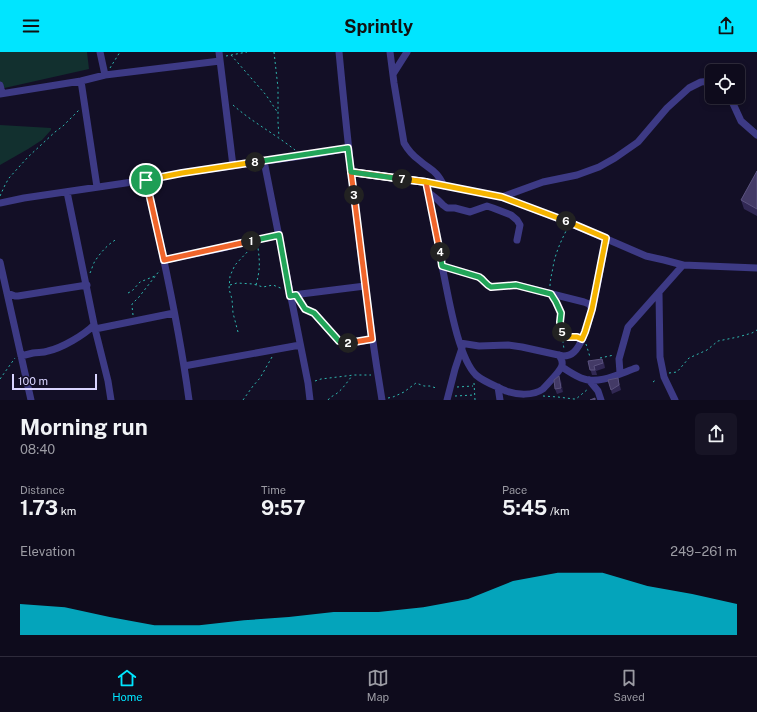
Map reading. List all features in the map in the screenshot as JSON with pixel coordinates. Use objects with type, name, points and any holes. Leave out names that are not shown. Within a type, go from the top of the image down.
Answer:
[{"type":"street","points":[[100,52],[105,74]]},
{"type":"street","points":[[339,52],[348,148],[365,286],[372,339],[383,400]]},
{"type":"street","points":[[390,52],[404,143],[409,151],[418,160],[438,174],[444,186]]},
{"type":"street","points":[[393,74],[406,52]]},
{"type":"street","points":[[0,85],[1,94],[81,81],[105,74],[219,56],[234,166]]},
{"type":"street","points":[[81,81],[97,187]]},
{"type":"street","points":[[502,197],[543,182],[577,175],[599,167],[616,158],[638,142],[667,108],[688,88],[705,82]]},
{"type":"street","points":[[733,104],[741,121],[757,135]]},
{"type":"street","points":[[0,203],[182,173],[348,148]]},
{"type":"street","points":[[264,161],[292,294],[310,400]]},
{"type":"street","points":[[351,172],[426,182],[502,197],[570,223],[646,256],[683,265],[757,268]]},
{"type":"street","points":[[146,180],[165,263],[189,400]]},
{"type":"street","points":[[426,182],[453,320],[467,361],[474,372],[488,383],[510,392],[518,394],[531,394],[544,389],[562,367],[561,356]]},
{"type":"street","points":[[67,192],[111,400]]},
{"type":"street","points":[[428,192],[447,208],[455,208],[470,212],[488,206],[511,215],[520,225],[517,240]]},
{"type":"street","points":[[165,263],[279,235]]},
{"type":"street","points":[[461,345],[508,345],[561,356],[568,356],[575,351],[585,332],[592,309],[606,238]]},
{"type":"street","points":[[0,262],[31,400]]},
{"type":"street","points":[[620,374],[619,362],[628,327],[683,265]]},
{"type":"street","points":[[442,266],[479,277],[491,287],[516,285],[584,302],[589,304],[592,309]]},
{"type":"street","points":[[7,293],[18,296],[86,282]]},
{"type":"street","points":[[292,294],[365,286]]},
{"type":"street","points":[[659,293],[660,357],[664,375],[676,400]]},
{"type":"street","points":[[292,294],[305,309],[314,313],[339,341],[349,343],[372,339]]},
{"type":"street","points":[[20,354],[49,351],[60,347],[95,327],[174,313]]},
{"type":"street","points":[[184,366],[300,345]]},
{"type":"street","points":[[447,398],[461,345]]},
{"type":"street","points":[[562,367],[591,382],[598,391],[601,400]]},
{"type":"street","points":[[591,382],[636,368]]},
{"type":"street","points":[[498,387],[500,400]]},
{"type":"path","points":[[105,74],[120,52]]},
{"type":"path","points":[[219,56],[247,52]]},
{"type":"path","points":[[274,52],[278,88],[279,138]]},
{"type":"path","points":[[231,55],[266,95],[278,114]]},
{"type":"path","points":[[225,99],[247,117],[279,138],[302,156]]},
{"type":"path","points":[[0,196],[4,185],[28,157],[75,115],[84,103]]},
{"type":"path","points":[[561,356],[564,348],[560,322],[561,313],[551,294],[550,282],[553,262],[559,244],[570,223]]},
{"type":"path","points":[[256,285],[260,266],[257,243],[263,238]]},
{"type":"path","points":[[86,282],[95,260],[103,250],[117,239]]},
{"type":"path","points":[[238,332],[233,313],[229,286],[230,274],[235,265],[252,247]]},
{"type":"path","points":[[135,321],[132,304],[146,289],[165,263]]},
{"type":"path","points":[[128,293],[132,291],[140,282],[155,276]]},
{"type":"path","points":[[229,286],[237,284],[253,284],[263,287],[275,285],[292,294]]},
{"type":"path","points":[[664,375],[677,372],[689,358],[707,350],[718,341],[738,337],[757,330]]},
{"type":"path","points":[[562,334],[566,337],[577,337],[582,339],[586,344],[590,357]]},
{"type":"path","points":[[243,400],[260,378],[276,350]]},
{"type":"path","points":[[0,379],[20,354]]},
{"type":"path","points":[[600,358],[621,354]]},
{"type":"path","points":[[474,372],[475,400]]},
{"type":"path","points":[[308,383],[321,379],[378,374]]},
{"type":"path","points":[[328,400],[343,388],[353,375]]},
{"type":"path","points":[[531,394],[572,400],[576,399],[591,382]]},
{"type":"path","points":[[383,400],[404,392],[416,383],[436,388]]},
{"type":"path","points":[[450,387],[474,386]]},
{"type":"path","points":[[447,398],[474,395]]},
{"type":"green space","points":[[0,52],[87,52],[89,69],[0,89]]},
{"type":"green space","points":[[0,125],[51,128],[51,130],[42,140],[0,165]]},
{"type":"building","points":[[757,171],[757,209],[741,200]]},
{"type":"building","points":[[602,359],[603,363],[594,366],[595,370],[590,370],[588,361]]},
{"type":"building","points":[[559,376],[561,388],[555,389],[554,380]]},
{"type":"building","points":[[618,378],[619,385],[611,390],[608,380]]},
{"type":"route","points":[[146,180],[164,260],[279,235],[290,296],[296,295],[305,309],[314,313],[339,341],[345,343],[372,339],[351,172],[426,182],[442,266],[479,277],[491,287],[516,285],[551,294],[561,313],[560,322],[562,334],[568,338],[579,337],[582,339],[585,332],[592,309],[606,238],[502,197],[426,182],[382,177],[351,172],[348,148],[182,173],[146,180]]}]
